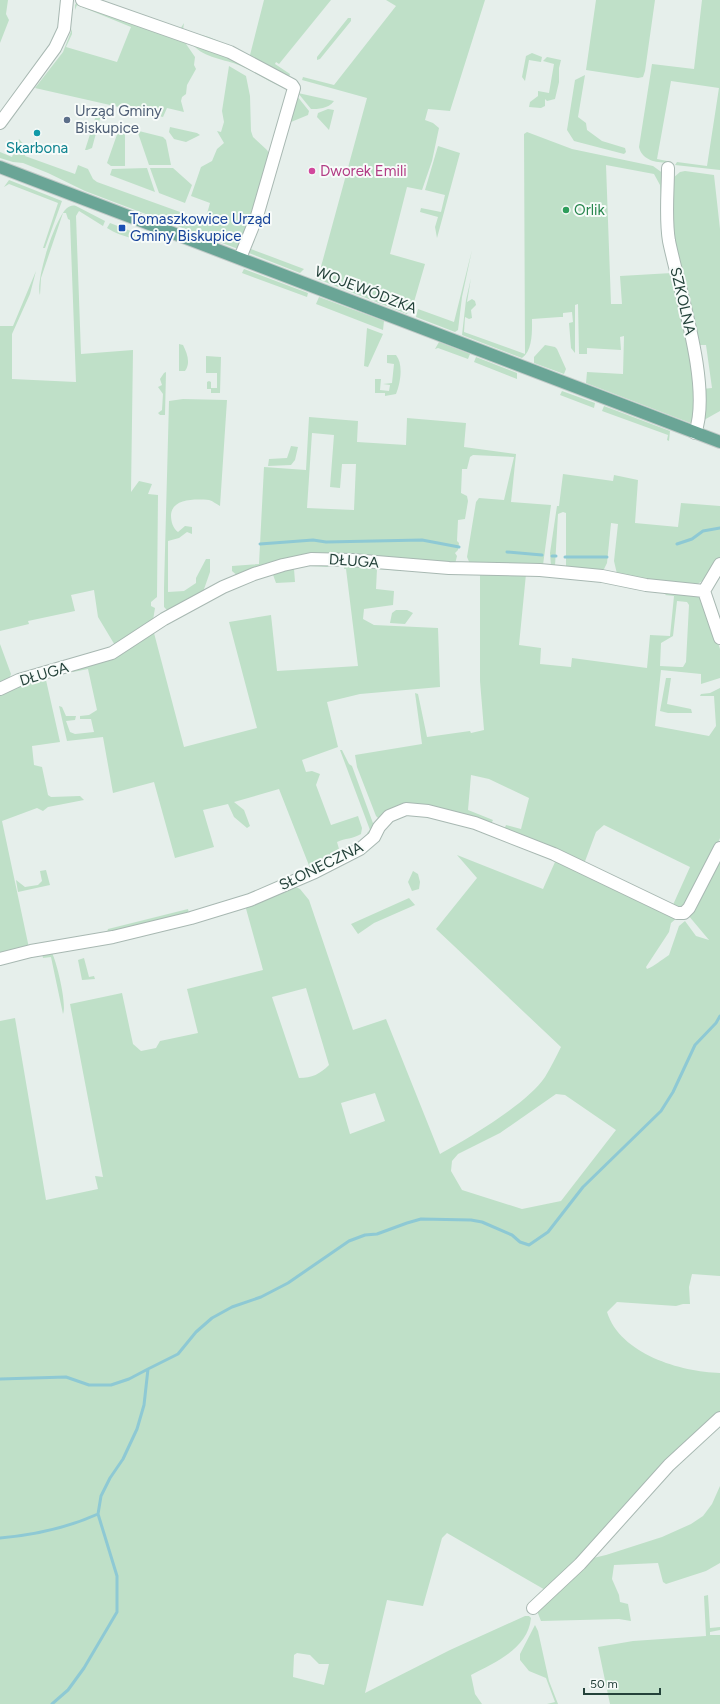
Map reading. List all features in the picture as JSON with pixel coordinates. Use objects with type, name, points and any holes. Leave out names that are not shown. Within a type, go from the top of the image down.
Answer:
[{"type":"main road","name":"WOJEWÓDZKA","points":[[0,167],[720,442]]},
{"type":"street","points":[[0,123],[55,48],[64,28],[67,0]]},
{"type":"street","points":[[82,0],[230,52],[292,85],[294,88],[257,216],[240,258]]},
{"type":"street","name":"SZKOLNA","points":[[668,168],[669,240],[687,313],[696,370],[700,415],[695,433]]},
{"type":"street","name":"DŁUGA","points":[[0,689],[19,680],[112,653],[164,618],[223,587],[254,574],[296,562],[311,560],[352,560],[441,568],[540,570],[602,576],[646,585],[704,591]]},
{"type":"street","points":[[720,564],[704,591],[720,638]]},
{"type":"street","name":"SŁONECZNA","points":[[0,958],[31,951],[113,937],[191,918],[250,900],[315,872],[360,849],[374,837],[379,827],[389,816],[406,809],[435,812],[475,823],[554,854],[677,913],[684,913],[689,908],[720,848]]},
{"type":"street","points":[[533,1608],[580,1564],[669,1465],[720,1418]]},
{"type":"green space","points":[[0,0],[8,0],[6,14],[9,20],[0,43]]},
{"type":"green space","points":[[264,0],[331,0],[279,64],[276,62],[275,64],[290,74],[289,77],[275,69],[270,71],[230,49],[179,31],[184,23],[183,30],[209,37],[250,55]]},
{"type":"green space","points":[[386,0],[485,0],[450,111],[428,109],[425,120],[433,123],[439,128],[432,161],[422,190],[407,187],[390,254],[425,264],[414,302],[407,314],[315,278],[316,273],[319,274],[367,98],[302,80],[303,77],[334,85],[396,6]]},
{"type":"green space","points":[[596,0],[655,0],[643,77],[638,78],[586,70]]},
{"type":"green space","points":[[702,0],[720,0],[720,170],[675,165],[677,162],[707,166],[719,88],[671,81],[657,159],[672,162],[657,162],[647,158],[641,152],[639,147],[652,64],[694,69]]},
{"type":"green space","points":[[77,2],[184,41],[195,57],[194,65],[196,69],[187,85],[186,94],[182,97],[181,101],[184,112],[167,108],[163,117],[35,88],[63,52],[72,29],[72,34],[66,47],[117,62],[131,27],[77,5],[75,10],[75,5]]},
{"type":"green space","points":[[348,18],[351,18],[351,21],[320,59],[317,60],[317,57]]},
{"type":"green space","points":[[193,45],[236,59],[282,87],[241,66],[209,56]]},
{"type":"green space","points":[[532,53],[542,57],[541,62],[529,60],[525,81],[522,77],[526,56]]},
{"type":"green space","points":[[547,57],[561,60],[559,68],[559,82],[555,99],[547,101],[545,99],[545,106],[541,108],[529,107],[530,102],[538,96],[538,91],[549,93],[554,64],[543,61]]},
{"type":"green space","points":[[229,66],[246,76],[250,96],[251,131],[253,137],[267,150],[271,157],[263,190],[238,249],[85,191],[23,163],[0,158],[0,152],[12,157],[19,139],[27,148],[25,156],[75,174],[78,165],[88,169],[93,179],[97,182],[205,221],[210,203],[191,196],[201,167],[212,161],[217,149],[224,143],[217,131],[221,132],[224,122],[222,111]]},
{"type":"green space","points":[[585,75],[578,117],[586,123],[587,130],[602,141],[625,148],[626,152],[624,154],[574,141],[567,130],[575,80]]},
{"type":"green space","points":[[298,93],[334,101],[326,107],[311,109]]},
{"type":"green space","points":[[297,96],[309,111],[308,115],[291,122],[289,121]]},
{"type":"green space","points":[[98,109],[101,115],[92,148],[85,150]]},
{"type":"green space","points":[[328,109],[334,110],[329,130],[317,117],[318,113]]},
{"type":"green space","points":[[120,126],[125,127],[125,166],[111,166],[107,163]]},
{"type":"green space","points":[[170,127],[200,135],[186,142],[174,139],[169,132]]},
{"type":"green space","points":[[139,131],[163,137],[166,140],[171,165],[149,165],[138,133]]},
{"type":"green space","points":[[527,132],[572,149],[653,166],[664,174],[662,209],[660,185],[654,174],[606,165],[611,304],[622,304],[620,276],[672,273],[685,329],[691,367],[693,386],[693,424],[586,383],[587,372],[623,374],[624,336],[620,337],[621,350],[587,348],[587,354],[579,354],[578,304],[575,305],[575,353],[571,348],[569,323],[573,322],[572,312],[563,313],[563,317],[532,319],[532,335],[530,345],[526,355],[522,358],[462,335],[466,300],[471,278],[467,302],[472,299],[475,301],[476,305],[471,310],[472,318],[469,319],[465,317],[464,332],[525,354],[524,134]]},
{"type":"green space","points":[[438,146],[460,153],[437,238],[435,227],[438,217],[420,212],[421,208],[441,212],[445,195],[425,190]]},
{"type":"green space","points":[[147,168],[155,192],[110,175],[112,169]]},
{"type":"green space","points":[[150,168],[173,168],[192,185],[185,203],[159,193]]},
{"type":"green space","points":[[685,171],[714,175],[720,229],[720,411],[704,420],[702,389],[712,388],[706,345],[696,345],[672,242],[673,178],[680,172]]},
{"type":"green space","points":[[9,180],[62,201],[45,248],[43,248],[58,203],[9,184],[4,187]]},
{"type":"green space","points":[[76,206],[105,221],[103,226],[79,211],[76,216],[81,354],[133,350],[131,492],[139,481],[152,484],[148,494],[158,495],[157,597],[151,602],[151,606],[155,608],[153,620],[116,647],[98,617],[94,590],[71,595],[75,611],[28,621],[29,624],[0,631],[0,326],[13,326],[36,271],[30,294],[12,334],[12,379],[76,382],[70,220],[68,219],[66,213],[63,213],[68,207]]},
{"type":"green space","points":[[63,213],[41,278],[40,295],[40,277],[43,264],[52,236]]},
{"type":"green space","points":[[110,223],[141,235],[157,237],[157,243],[119,234],[107,228]]},
{"type":"green space","points":[[251,249],[304,269],[300,273],[249,253]]},
{"type":"green space","points":[[472,250],[462,297],[458,330],[455,332],[416,317],[418,309],[454,322]]},
{"type":"green space","points":[[244,269],[308,293],[307,297],[242,273]]},
{"type":"green space","points":[[319,297],[384,321],[383,330],[316,304]]},
{"type":"green space","points":[[367,328],[383,334],[368,367],[364,366]]},
{"type":"green space","points":[[439,342],[470,354],[468,359],[438,348],[435,349]]},
{"type":"green space","points":[[179,344],[183,345],[188,358],[188,365],[185,371],[179,371]]},
{"type":"green space","points":[[545,345],[555,347],[557,349],[566,369],[564,374],[534,363],[534,357]]},
{"type":"green space","points":[[387,355],[396,355],[401,369],[396,394],[385,396],[385,393],[375,393],[375,379],[381,379],[380,390],[389,391],[390,385],[383,384],[392,383],[394,364],[387,363]]},
{"type":"green space","points":[[206,356],[221,357],[220,393],[211,393],[211,389],[207,389],[207,382],[209,381],[211,382],[211,388],[217,388],[217,373],[206,373]]},
{"type":"green space","points":[[476,357],[517,373],[517,379],[474,362]]},
{"type":"green space","points":[[166,372],[165,415],[160,415],[158,413],[162,410],[163,394],[158,387],[162,385],[160,379]]},
{"type":"green space","points":[[562,391],[595,403],[594,408],[560,395]]},
{"type":"green space","points":[[183,399],[227,400],[220,506],[209,500],[192,500],[180,503],[172,509],[171,520],[175,529],[178,532],[185,526],[192,527],[192,534],[187,532],[179,538],[168,541],[168,592],[184,591],[196,583],[196,578],[206,559],[210,559],[210,572],[203,592],[169,612],[164,607],[164,588],[169,401]]},
{"type":"green space","points":[[604,406],[670,431],[669,441],[667,440],[668,435],[602,411]]},
{"type":"green space","points":[[309,417],[358,421],[357,442],[406,445],[407,418],[466,423],[464,447],[516,454],[511,502],[551,505],[543,565],[470,564],[467,557],[476,502],[479,498],[504,500],[514,457],[473,455],[470,457],[467,469],[462,469],[461,493],[467,496],[468,501],[465,519],[458,520],[457,541],[459,543],[458,550],[455,553],[457,556],[455,564],[352,557],[239,577],[232,571],[232,566],[259,564],[264,467],[306,470]],"holes":[[[312,433],[334,435],[330,487],[340,488],[342,464],[356,464],[354,510],[307,508]]]},
{"type":"green space","points":[[291,446],[298,447],[295,460],[291,465],[268,466],[269,459],[287,458]]},
{"type":"green space","points":[[563,474],[613,481],[614,475],[638,480],[635,523],[678,527],[681,503],[720,506],[720,560],[706,579],[692,587],[617,574],[614,561],[618,524],[611,523],[607,563],[602,573],[566,567],[566,513],[563,512],[558,514],[555,566],[551,566],[550,553],[557,506],[559,506]]},
{"type":"green space","points":[[326,562],[328,567],[308,566],[294,569],[295,582],[276,583],[272,572]]},
{"type":"green space","points":[[345,562],[402,567],[404,571],[377,569],[376,589],[394,591],[393,605],[364,609],[363,619],[374,625],[438,628],[440,687],[360,694],[327,702],[338,747],[302,760],[306,772],[312,771],[320,774],[316,785],[331,825],[358,816],[362,828],[361,834],[337,842],[341,856],[310,868],[279,789],[234,802],[244,810],[250,826],[247,828],[234,817],[228,804],[203,810],[214,847],[175,858],[154,782],[113,793],[103,737],[67,741],[59,706],[62,707],[66,716],[76,716],[75,720],[66,721],[70,732],[75,734],[94,732],[91,719],[80,719],[80,716],[89,715],[97,710],[88,669],[73,672],[73,668],[151,631],[154,633],[184,747],[257,728],[229,622],[271,615],[277,671],[358,666],[346,569],[344,569]]},
{"type":"green space","points":[[480,573],[526,574],[519,645],[541,648],[540,664],[571,667],[572,658],[647,668],[650,635],[670,636],[674,596],[665,595],[667,593],[703,595],[720,649],[720,678],[701,684],[701,674],[661,670],[655,726],[709,736],[716,726],[714,696],[700,696],[701,694],[710,693],[720,688],[720,838],[711,861],[686,904],[679,908],[672,907],[690,867],[604,825],[596,832],[584,864],[504,830],[506,825],[521,829],[529,798],[489,779],[471,775],[468,810],[493,820],[490,826],[433,808],[380,820],[376,816],[357,767],[355,755],[422,744],[415,693],[418,694],[427,737],[470,731],[471,733],[484,730],[480,681]],"holes":[[[677,601],[687,602],[689,605],[686,662],[683,667],[660,666],[661,643],[673,636]]]},
{"type":"green space","points":[[396,610],[407,610],[413,613],[405,624],[390,623],[392,613]]},
{"type":"green space","points":[[0,644],[11,674],[9,679],[0,684]]},
{"type":"green space","points":[[42,678],[46,680],[60,742],[32,746],[34,765],[42,767],[48,795],[51,797],[80,796],[84,800],[48,807],[43,811],[37,808],[2,821],[29,948],[0,956],[0,693]]},
{"type":"green space","points":[[666,678],[671,678],[667,704],[691,709],[692,713],[668,713],[660,711]]},
{"type":"green space","points":[[340,750],[342,750],[349,764],[352,766],[374,826],[369,835],[367,833],[370,830]]},
{"type":"green space","points":[[720,854],[720,1276],[692,1274],[689,1287],[690,1304],[676,1306],[617,1302],[607,1312],[614,1327],[625,1339],[638,1349],[654,1358],[688,1369],[720,1373],[720,1414],[547,1591],[447,1533],[442,1538],[423,1606],[387,1600],[365,1693],[450,1650],[525,1616],[529,1616],[531,1618],[529,1629],[517,1646],[500,1659],[471,1675],[475,1694],[482,1704],[0,1704],[0,1021],[15,1018],[46,1200],[98,1189],[95,1176],[103,1177],[70,1004],[122,993],[133,1044],[141,1051],[156,1048],[160,1041],[198,1033],[187,989],[263,970],[245,905],[294,886],[300,889],[309,900],[353,1030],[386,1019],[440,1154],[497,1119],[526,1098],[545,1077],[561,1047],[436,929],[477,878],[457,855],[543,889],[555,862],[549,859],[551,856],[678,917],[671,923],[669,932],[646,967],[647,969],[669,955],[679,926],[685,921],[696,936],[709,940],[688,915]],"holes":[[[306,988],[329,1065],[319,1073],[312,1076],[299,1078],[272,997]],[[375,1093],[385,1121],[350,1134],[341,1103]],[[556,1094],[565,1095],[616,1130],[561,1201],[522,1209],[462,1190],[451,1171],[452,1161],[458,1154],[500,1133]],[[297,1653],[310,1655],[319,1664],[329,1664],[324,1685],[293,1677],[294,1655]]]},
{"type":"green space","points":[[46,870],[50,885],[18,892],[16,880],[25,887],[38,885],[42,881],[40,871]]},
{"type":"green space","points":[[413,871],[418,874],[420,882],[419,889],[412,891],[408,882]]},
{"type":"green space","points":[[409,898],[415,905],[374,923],[358,934],[351,924]]},
{"type":"green space","points":[[188,909],[189,913],[105,936],[104,932],[107,932],[108,929]]},
{"type":"green space","points":[[52,953],[63,993],[63,1014],[51,957],[43,958],[42,954]]},
{"type":"green space","points":[[84,958],[89,977],[94,976],[95,979],[82,980],[78,960]]},
{"type":"green space","points":[[720,1486],[720,1563],[706,1571],[666,1584],[663,1582],[658,1563],[614,1565],[612,1579],[619,1595],[620,1602],[628,1604],[631,1621],[619,1619],[541,1621],[537,1611],[589,1559],[662,1537],[691,1524],[703,1516],[712,1504]]},
{"type":"green space","points":[[708,1595],[710,1628],[720,1627],[720,1630],[710,1632],[710,1635],[720,1635],[720,1704],[610,1704],[598,1647],[633,1641],[706,1636],[704,1596]]},
{"type":"green space","points":[[535,1625],[538,1631],[549,1681],[558,1704],[547,1704],[555,1702],[546,1678],[529,1671],[520,1660],[520,1654]]},
{"type":"waterway","points":[[677,544],[692,539],[703,531],[720,528]]},
{"type":"waterway","points":[[260,544],[313,540],[326,542],[422,540],[459,547]]},
{"type":"waterway","points":[[507,552],[542,555]]},
{"type":"waterway","points":[[565,557],[607,557]]},
{"type":"waterway","points":[[52,1704],[68,1690],[84,1668],[117,1612],[117,1576],[98,1514],[101,1496],[110,1478],[123,1459],[137,1429],[144,1405],[148,1369],[178,1354],[196,1332],[212,1318],[232,1307],[261,1297],[288,1283],[349,1241],[365,1235],[377,1234],[421,1219],[471,1220],[482,1222],[512,1235],[520,1242],[529,1245],[548,1232],[583,1187],[661,1111],[673,1092],[695,1045],[716,1023],[720,1016]]},
{"type":"waterway","points":[[0,1379],[66,1377],[89,1385],[111,1385],[129,1379],[148,1369]]},
{"type":"waterway","points":[[0,1538],[50,1530],[98,1514]]},
{"type":"place","name":"Urząd Gminy Biskupice","points":[[67,120]]},
{"type":"place","name":"Skarbona","points":[[37,133]]},
{"type":"place","name":"Dworek Emili","points":[[312,171]]},
{"type":"place","name":"Orlik","points":[[566,210]]},
{"type":"place","name":"Tomaszkowice Urząd Gminy Biskupice","points":[[122,228]]}]
